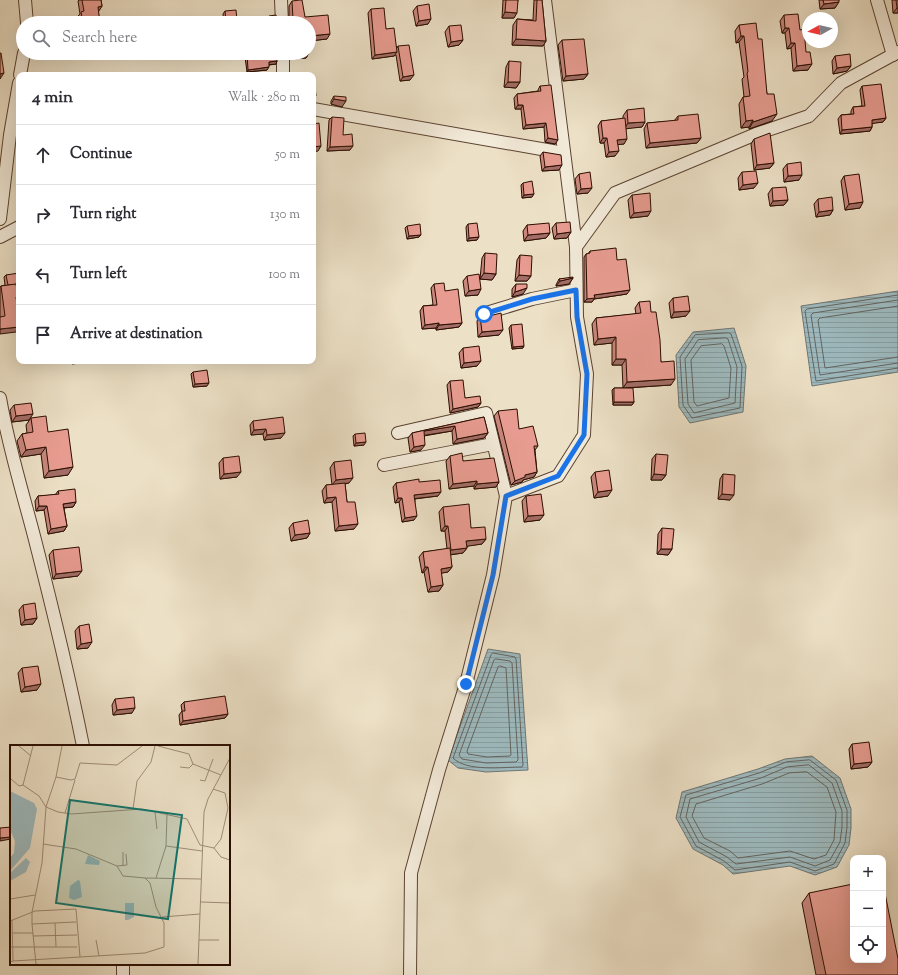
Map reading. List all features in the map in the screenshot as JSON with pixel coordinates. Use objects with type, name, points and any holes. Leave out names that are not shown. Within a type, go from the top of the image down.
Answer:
[{"type":"street","points":[[25,0],[26,16]]},
{"type":"street","points":[[281,0],[282,16]]},
{"type":"street","points":[[506,496],[558,476],[584,435],[587,374],[577,317],[576,247],[546,0]]},
{"type":"street","points":[[576,247],[615,193],[756,134],[809,116],[841,83],[896,53],[877,0]]},
{"type":"street","points":[[21,72],[23,60]]},
{"type":"street","points":[[283,60],[283,72]]},
{"type":"street","points":[[316,111],[564,153]]},
{"type":"street","points":[[0,219],[16,114]]},
{"type":"street","points":[[0,237],[16,229]]},
{"type":"street","points":[[484,314],[532,299],[576,290]]},
{"type":"street","points":[[0,398],[3,429],[34,538],[83,745]]},
{"type":"street","points":[[398,433],[486,413],[506,496],[493,575],[466,684],[439,770],[411,873],[410,975]]},
{"type":"street","points":[[384,465],[493,444]]},
{"type":"water","points":[[898,291],[898,372],[812,386],[801,306]]},
{"type":"water","points":[[734,328],[746,366],[743,412],[690,423],[679,407],[676,355],[693,332]]},
{"type":"water","points":[[488,649],[520,654],[528,770],[486,772],[458,768],[448,760]]},
{"type":"water","points":[[812,756],[840,778],[851,809],[849,845],[837,867],[815,875],[790,866],[733,874],[723,865],[693,849],[676,818],[682,792],[758,769],[785,759]]},
{"type":"building","points":[[82,0],[101,0],[102,6],[98,7],[99,16],[82,16],[81,12],[84,11]]},
{"type":"building","points":[[302,0],[305,16],[293,16],[292,1]]},
{"type":"building","points":[[506,0],[518,0],[517,13],[505,12]]},
{"type":"building","points":[[537,0],[542,0],[546,41],[516,39],[517,19],[536,21]]},
{"type":"building","points":[[823,0],[839,0],[839,2],[824,4]]},
{"type":"building","points":[[896,0],[898,0],[898,8],[897,8]]},
{"type":"building","points":[[429,4],[431,19],[419,21],[417,6]]},
{"type":"building","points":[[384,8],[386,29],[394,28],[397,52],[375,55],[371,9]]},
{"type":"building","points":[[236,10],[237,16],[226,16],[225,11]]},
{"type":"building","points":[[798,14],[800,30],[802,30],[802,48],[806,48],[806,52],[810,52],[812,64],[797,66],[795,43],[791,43],[789,28],[785,28],[784,15]]},
{"type":"building","points":[[328,15],[330,34],[316,35],[316,16]]},
{"type":"building","points":[[756,23],[758,39],[762,39],[767,94],[774,94],[777,114],[753,122],[753,120],[746,121],[743,97],[750,96],[744,36],[741,36],[739,25]]},
{"type":"building","points":[[461,25],[463,40],[451,42],[449,26]]},
{"type":"building","points":[[584,39],[588,74],[566,76],[562,40]]},
{"type":"building","points":[[409,45],[414,75],[403,77],[398,46]]},
{"type":"building","points":[[0,53],[4,73],[0,74]]},
{"type":"building","points":[[850,54],[851,66],[837,68],[835,56]]},
{"type":"building","points":[[247,60],[277,60],[269,62],[269,67],[248,70]]},
{"type":"building","points":[[509,61],[521,62],[520,82],[508,82]]},
{"type":"building","points":[[881,84],[886,118],[872,120],[872,127],[842,130],[841,115],[854,114],[853,107],[865,106],[862,86]]},
{"type":"building","points":[[551,85],[558,140],[548,138],[546,123],[526,125],[523,105],[518,105],[517,94],[541,91],[540,86]]},
{"type":"building","points":[[334,96],[346,97],[346,101],[334,99]]},
{"type":"building","points":[[644,108],[645,122],[628,123],[627,110]]},
{"type":"building","points":[[698,114],[701,138],[650,143],[647,123],[678,120],[678,116]]},
{"type":"building","points":[[332,117],[344,118],[343,135],[352,134],[353,146],[330,147]]},
{"type":"building","points":[[625,118],[627,139],[617,140],[619,151],[609,152],[607,138],[603,138],[601,121]]},
{"type":"building","points":[[319,123],[321,146],[316,147],[316,124]]},
{"type":"building","points":[[770,133],[774,163],[757,165],[754,139]]},
{"type":"building","points":[[543,152],[561,155],[562,165],[545,167]]},
{"type":"building","points":[[801,162],[802,175],[788,176],[787,164]]},
{"type":"building","points":[[756,171],[758,183],[743,185],[742,172]]},
{"type":"building","points":[[590,172],[592,188],[581,189],[579,174]]},
{"type":"building","points":[[859,174],[863,202],[849,204],[844,176]]},
{"type":"building","points":[[532,181],[534,194],[524,195],[523,183]]},
{"type":"building","points":[[786,187],[788,200],[773,201],[772,188]]},
{"type":"building","points":[[650,193],[651,211],[634,213],[632,195]]},
{"type":"building","points":[[832,197],[833,210],[819,212],[818,199]]},
{"type":"building","points":[[570,222],[571,232],[557,234],[556,223]]},
{"type":"building","points":[[477,223],[479,237],[469,238],[468,224]]},
{"type":"building","points":[[549,223],[550,233],[528,235],[527,225]]},
{"type":"building","points":[[420,224],[421,235],[409,236],[407,226]]},
{"type":"building","points":[[616,248],[617,260],[626,259],[630,290],[594,295],[595,298],[587,299],[586,254],[590,253],[590,251]]},
{"type":"building","points":[[485,253],[497,254],[496,274],[484,273]]},
{"type":"building","points":[[520,255],[532,256],[531,276],[519,275]]},
{"type":"building","points":[[16,273],[16,284],[8,285],[6,275]]},
{"type":"building","points":[[479,274],[481,289],[469,291],[467,276]]},
{"type":"building","points":[[573,277],[560,281],[559,279]]},
{"type":"building","points":[[444,283],[445,291],[458,289],[462,323],[439,325],[439,323],[425,325],[423,306],[437,305],[434,284]]},
{"type":"building","points":[[16,284],[16,327],[0,329],[0,317],[5,316],[1,286]]},
{"type":"building","points":[[516,284],[527,284],[527,288],[515,292]]},
{"type":"building","points":[[688,296],[690,311],[674,312],[673,298]]},
{"type":"building","points":[[650,301],[651,312],[656,312],[661,362],[674,361],[675,379],[627,382],[626,359],[616,359],[616,337],[598,339],[596,318],[641,313],[639,302]]},
{"type":"building","points":[[501,313],[503,330],[482,332],[480,316],[489,316]]},
{"type":"building","points":[[522,324],[524,346],[513,347],[511,325]]},
{"type":"building","points":[[479,346],[481,361],[464,363],[463,348]]},
{"type":"building","points":[[207,370],[209,383],[195,384],[193,372]]},
{"type":"building","points":[[463,380],[465,398],[480,396],[481,403],[453,409],[450,381]]},
{"type":"building","points":[[614,388],[633,388],[634,402],[614,402]]},
{"type":"building","points":[[31,403],[33,414],[16,416],[14,405]]},
{"type":"building","points":[[517,409],[519,429],[533,426],[538,446],[534,446],[537,472],[525,475],[525,477],[515,481],[498,411]]},
{"type":"building","points":[[46,416],[48,432],[68,429],[73,467],[49,471],[46,447],[26,450],[22,434],[33,432],[31,418]]},
{"type":"building","points":[[283,417],[285,433],[267,435],[266,429],[254,430],[253,421]]},
{"type":"building","points":[[484,417],[488,433],[457,439],[455,426],[424,431],[425,445],[414,447],[412,433]]},
{"type":"building","points":[[365,433],[366,442],[356,443],[355,434]]},
{"type":"building","points":[[462,453],[463,461],[494,458],[499,482],[477,484],[477,481],[453,484],[450,456]]},
{"type":"building","points":[[656,454],[668,455],[666,475],[654,474]]},
{"type":"building","points":[[239,456],[241,472],[224,474],[223,458]]},
{"type":"building","points":[[351,460],[353,478],[336,480],[334,462]]},
{"type":"building","points":[[609,470],[612,490],[598,492],[595,472]]},
{"type":"building","points":[[723,474],[735,475],[734,495],[722,494]]},
{"type":"building","points":[[419,479],[419,482],[440,480],[441,492],[414,495],[417,516],[405,518],[402,498],[398,498],[396,483]]},
{"type":"building","points":[[345,483],[347,502],[355,502],[358,524],[339,526],[336,497],[327,498],[326,485]]},
{"type":"building","points":[[75,489],[76,502],[63,504],[67,526],[51,529],[47,506],[39,506],[38,496],[59,494],[58,491]]},
{"type":"building","points":[[541,494],[544,515],[528,516],[526,496]]},
{"type":"building","points":[[469,504],[471,528],[485,527],[486,539],[466,541],[467,548],[451,550],[448,526],[445,526],[443,507]]},
{"type":"building","points":[[308,520],[310,533],[295,535],[293,523]]},
{"type":"building","points":[[662,528],[674,529],[672,549],[661,549]]},
{"type":"building","points":[[79,547],[82,571],[56,574],[53,550]]},
{"type":"building","points":[[450,548],[452,567],[441,569],[443,585],[431,587],[428,567],[425,567],[423,552]]},
{"type":"building","points":[[35,603],[37,618],[25,620],[23,605]]},
{"type":"building","points":[[89,624],[92,642],[81,644],[79,626]]},
{"type":"building","points":[[38,666],[41,684],[25,687],[22,668]]},
{"type":"building","points":[[225,696],[228,714],[183,721],[182,711],[185,711],[184,702]]},
{"type":"building","points":[[134,697],[135,708],[117,710],[115,699]]},
{"type":"building","points":[[869,742],[872,762],[854,764],[852,744]]},
{"type":"building","points":[[10,827],[10,837],[0,838],[0,828]]},
{"type":"building","points":[[850,885],[850,963],[886,963],[886,898],[898,959],[898,975],[826,975],[809,893]]},
{"type":"route","points":[[466,684],[493,575],[506,496],[558,476],[584,435],[587,374],[577,317],[576,290],[532,299],[484,314]]}]
